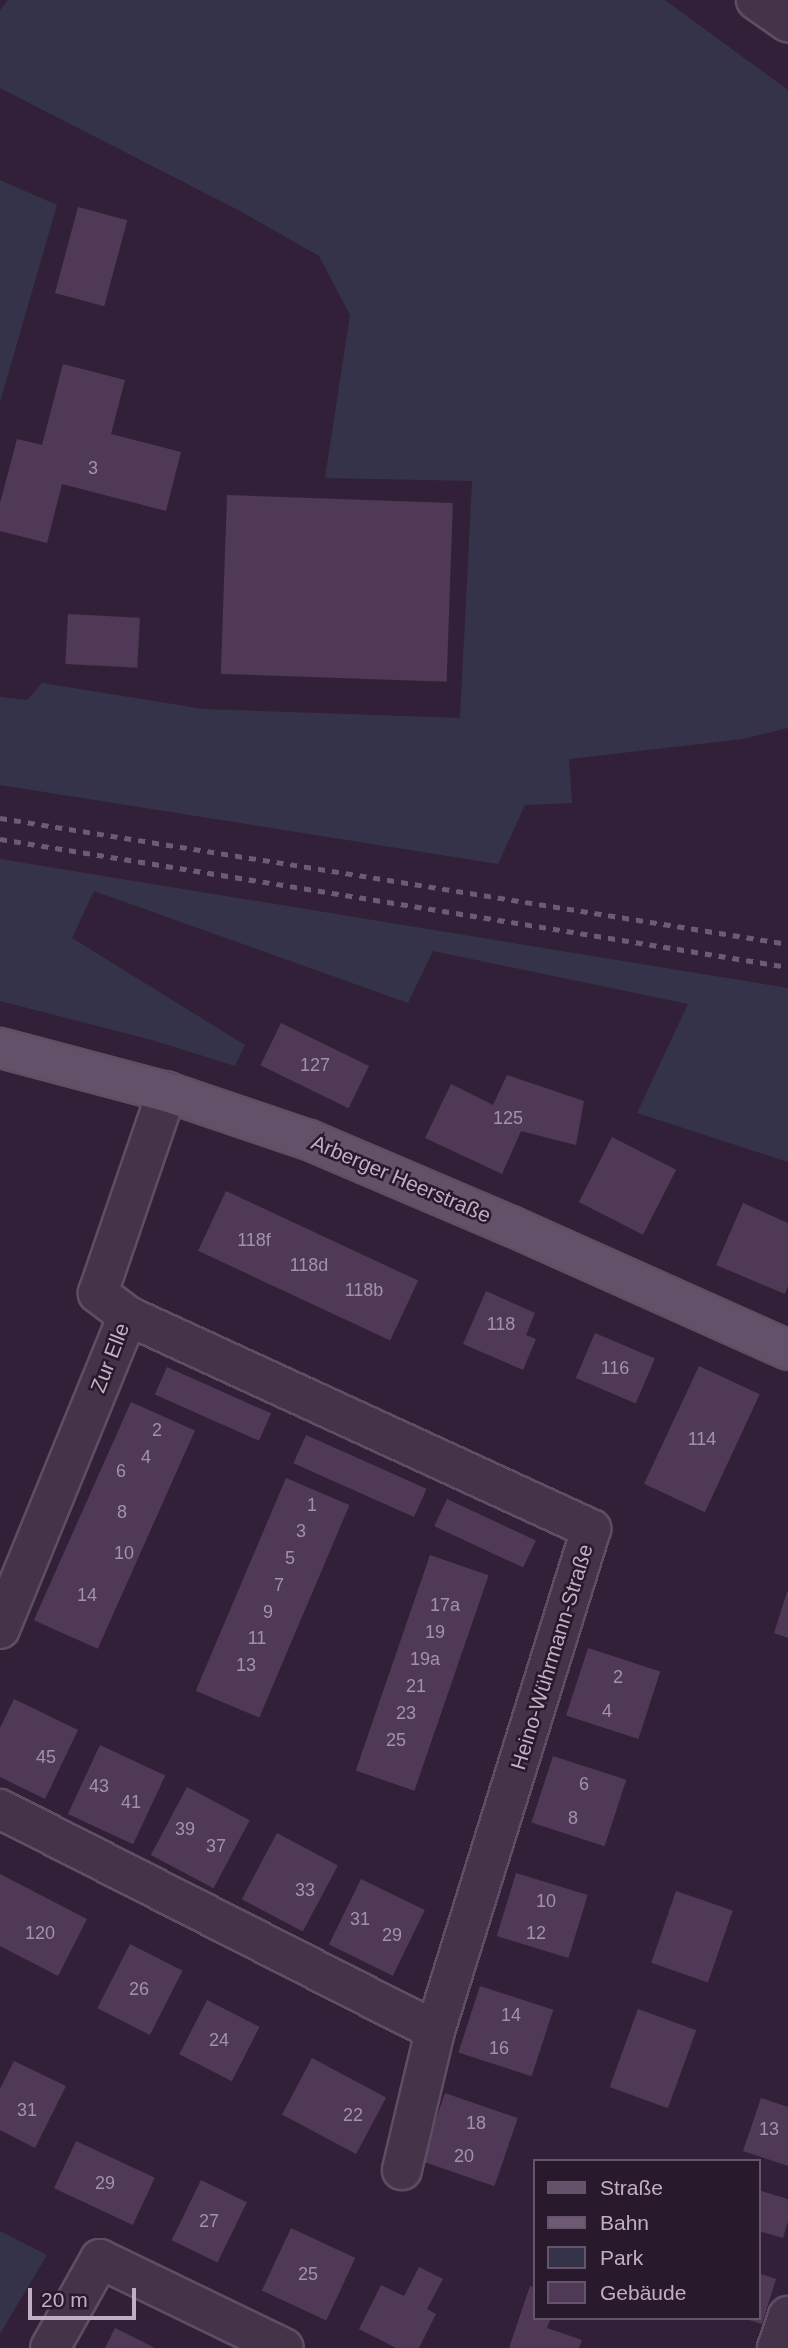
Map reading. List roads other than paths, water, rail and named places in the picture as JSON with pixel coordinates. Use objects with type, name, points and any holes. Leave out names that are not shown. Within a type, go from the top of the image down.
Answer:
[{"type":"main road","name":"Arberger Heerstraße","points":[[0,1048],[167,1093],[309,1140],[511,1226],[788,1350]]},
{"type":"street","points":[[756,0],[788,22]]},
{"type":"street","name":"Zur Elle","points":[[0,1629],[128,1316],[99,1293],[167,1093]]},
{"type":"street","name":"Heino-Wührmann-Straße","points":[[128,1316],[591,1530],[435,2031],[402,2170]]},
{"type":"street","points":[[0,1809],[435,2031]]},
{"type":"street","points":[[50,2348],[100,2259],[284,2348]]},
{"type":"street","points":[[777,2348],[788,2316]]},
{"type":"railway","points":[[0,818],[788,944]]},
{"type":"railway","points":[[0,839],[788,967]]}]
